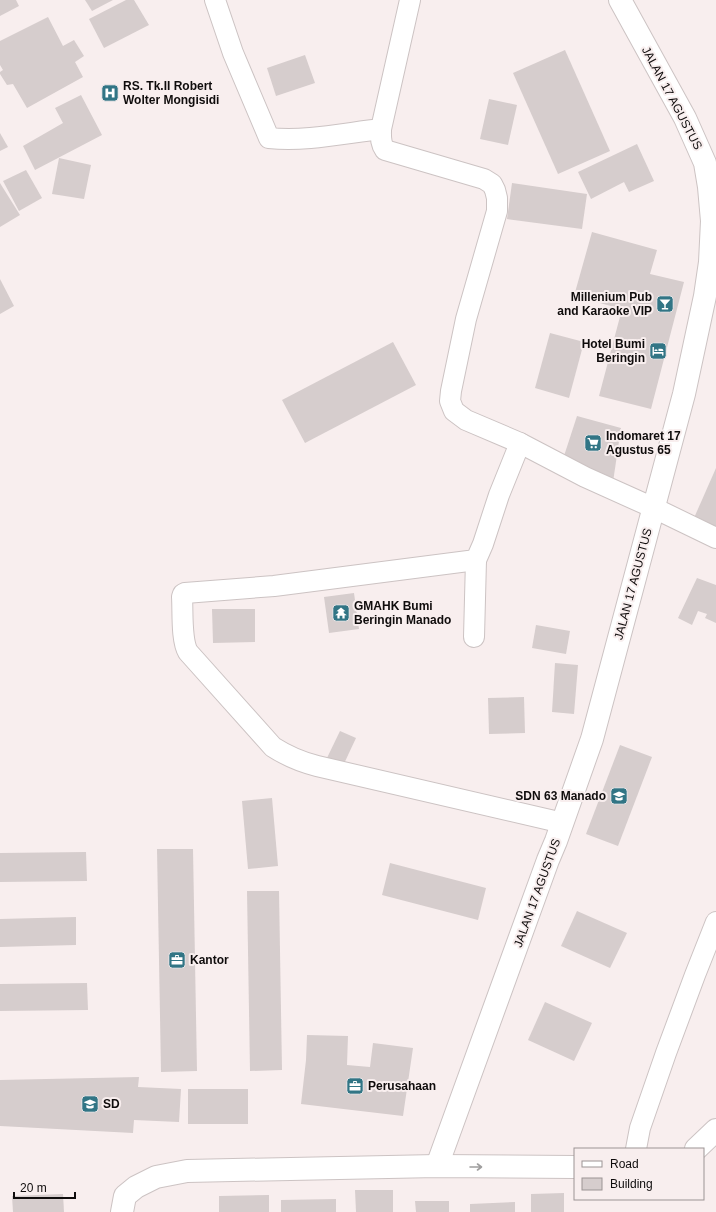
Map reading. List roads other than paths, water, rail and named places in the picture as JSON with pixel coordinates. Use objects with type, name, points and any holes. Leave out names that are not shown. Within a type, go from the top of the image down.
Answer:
[{"type":"street","points":[[215,0],[233,53],[269,138],[285,140],[381,129]]},
{"type":"street","points":[[410,0],[381,129],[380,141],[382,146],[384,150],[484,179],[492,184],[498,198],[497,211],[466,319],[451,391],[450,401],[454,411],[466,420],[520,443],[585,477],[716,538]]},
{"type":"street","name":"JALAN 17 AGUSTUS","points":[[437,1166],[592,739],[710,297],[712,221],[709,187],[711,158],[685,118],[620,0]]},
{"type":"street","points":[[474,637],[476,560],[483,544],[499,495],[520,443]]},
{"type":"street","points":[[476,560],[274,586],[186,593],[183,594],[182,597],[185,648],[273,747],[287,756],[298,761],[317,766],[562,823]]},
{"type":"street","points":[[636,1148],[640,1128],[695,975],[716,922]]},
{"type":"street","points":[[697,1148],[716,1130]]},
{"type":"street","points":[[122,1212],[125,1196],[136,1186],[156,1177],[187,1171],[437,1166],[574,1167]]},
{"type":"place","name":"RS. Tk.II Robert Wolter Mongisidi","points":[[110,93]]},
{"type":"place","name":"Millenium Pub and Karaoke VIP","points":[[665,304]]},
{"type":"place","name":"Hotel Bumi Beringin","points":[[658,351]]},
{"type":"place","name":"Indomaret 17 Agustus 65","points":[[593,443]]},
{"type":"place","name":"GMAHK Bumi Beringin Manado","points":[[341,613]]},
{"type":"place","name":"SDN 63 Manado","points":[[619,796]]},
{"type":"place","name":"Kantor","points":[[177,960]]},
{"type":"place","name":"Perusahaan","points":[[355,1086]]},
{"type":"place","name":"SD","points":[[90,1104]]}]
